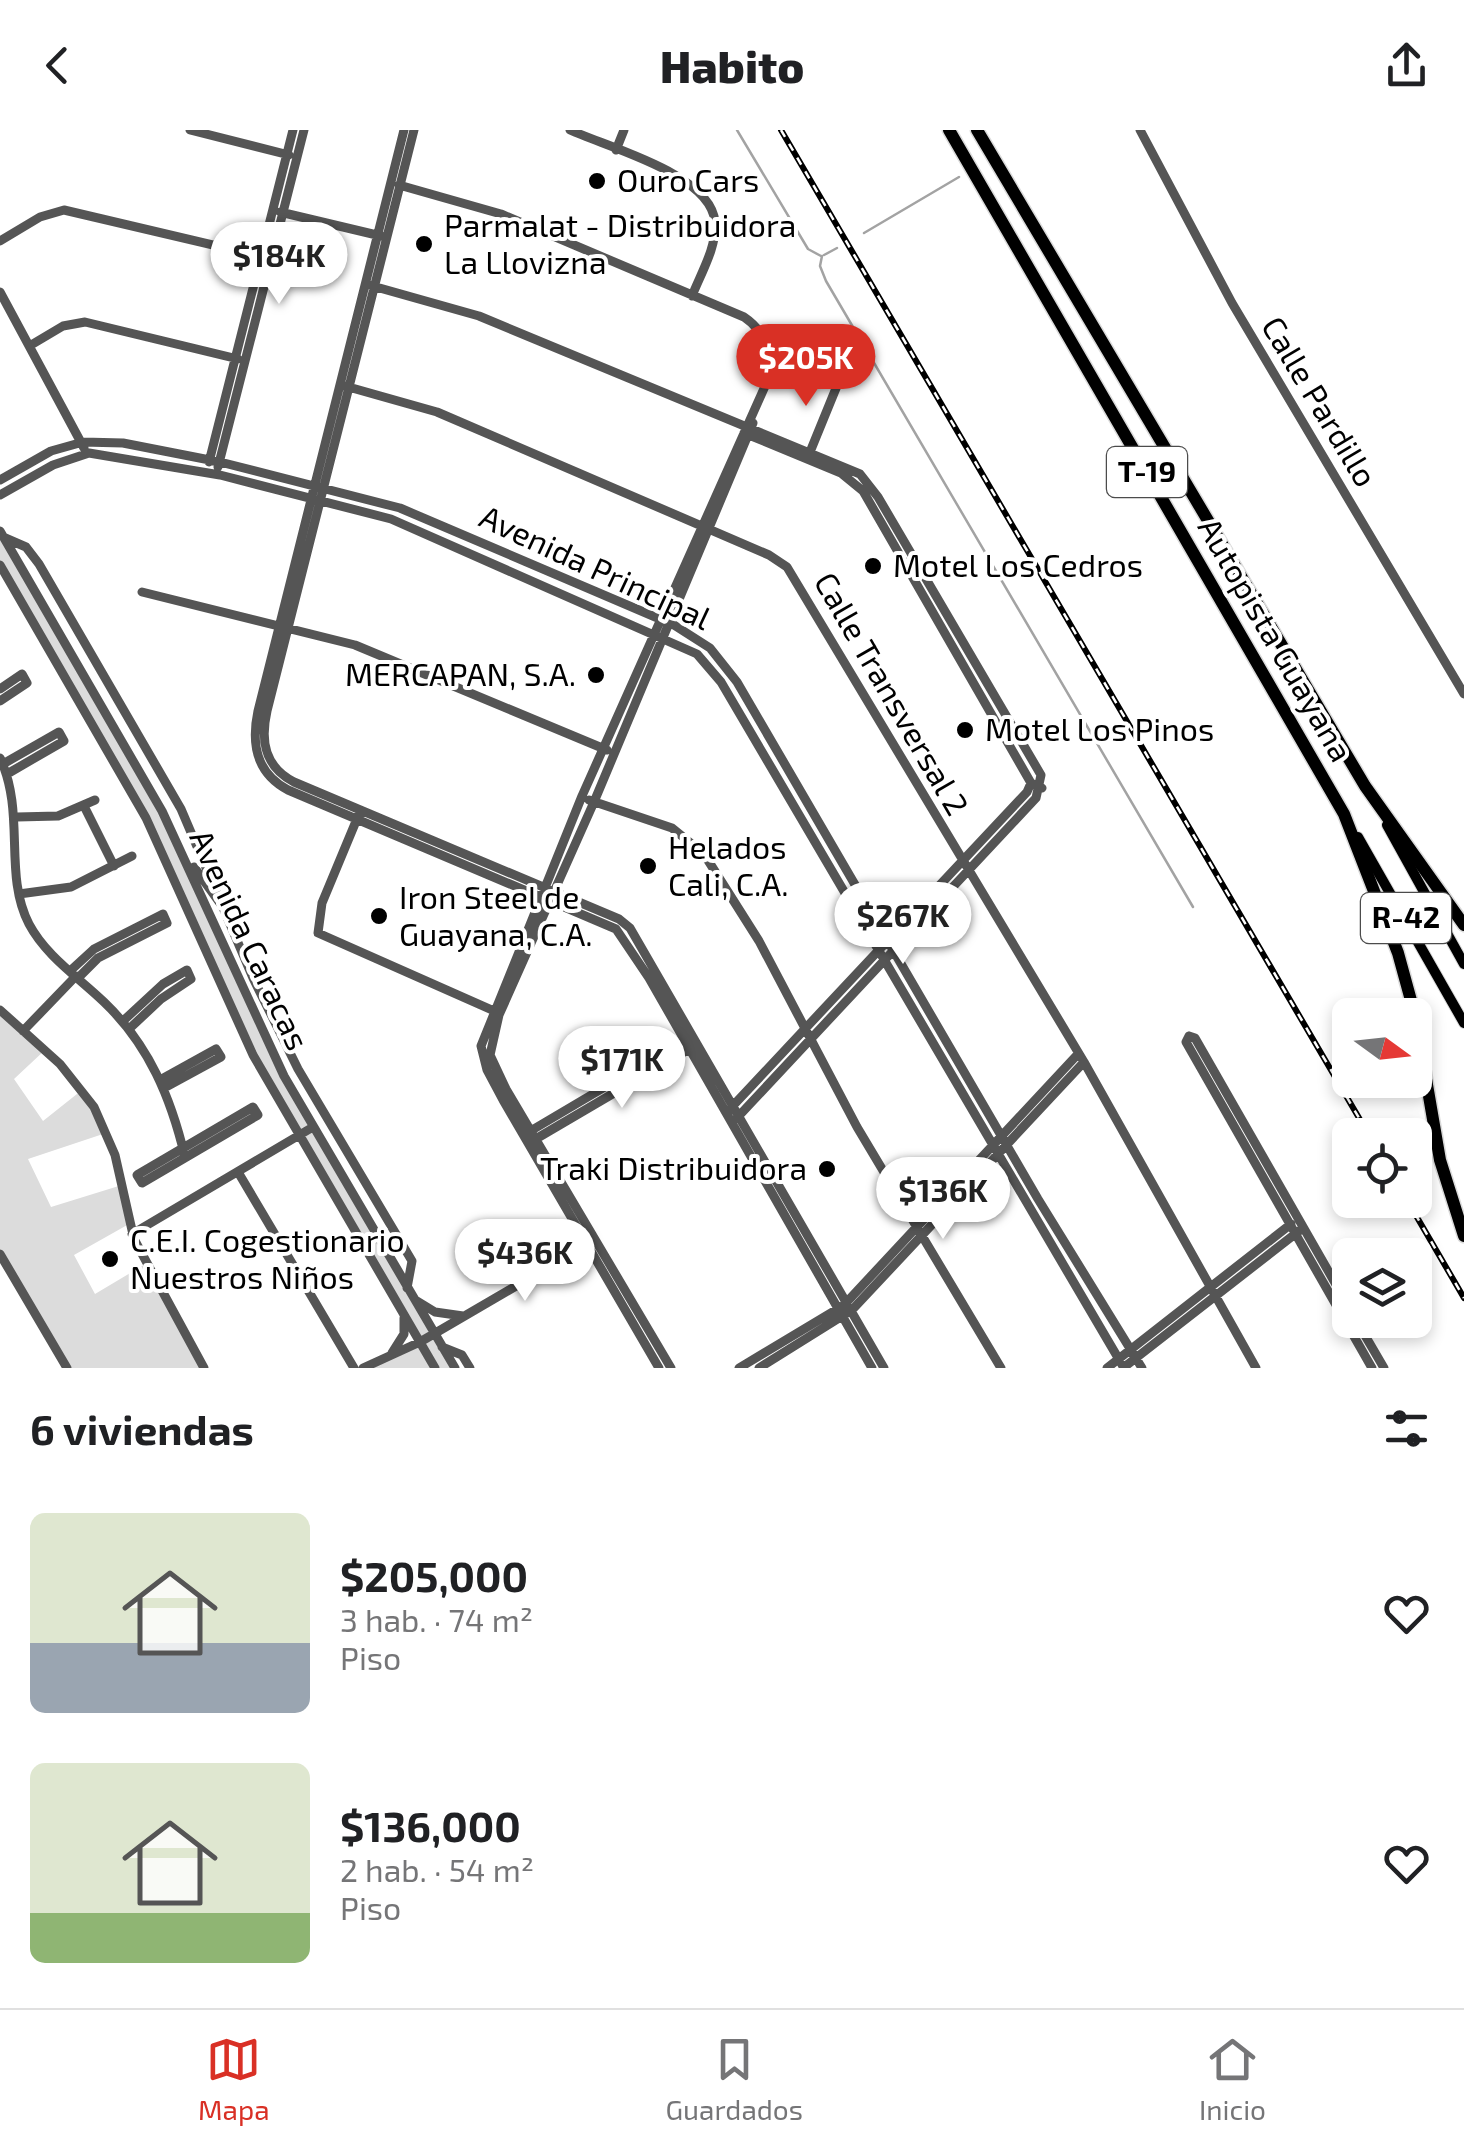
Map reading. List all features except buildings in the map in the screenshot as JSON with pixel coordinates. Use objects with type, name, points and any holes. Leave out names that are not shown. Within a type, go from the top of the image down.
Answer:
[{"type":"highway","name":"Autopista Guayana","points":[[949,130],[1344,814],[1398,953],[1410,998]]},
{"type":"highway","name":"Autopista Guayana","points":[[976,130],[1365,786],[1464,924]]},
{"type":"highway","name":"Autopista Guayana","points":[[1429,1098],[1440,1160],[1464,1236]]},
{"type":"main road","name":"R-42","points":[[1365,786],[1464,964]]},
{"type":"main road","name":"R-42","points":[[1344,814],[1440,974],[1464,1024]]},
{"type":"street","points":[[190,130],[291,156]]},
{"type":"street","points":[[212,474],[291,156],[293,130]]},
{"type":"street","points":[[291,156],[304,130]]},
{"type":"street","points":[[396,184],[404,130]]},
{"type":"street","points":[[414,130],[382,236],[283,627],[265,700],[263,738],[276,770],[358,815],[620,926],[844,1310],[884,1368]]},
{"type":"street","points":[[570,130],[693,184],[710,203],[715,233],[692,296]]},
{"type":"street","points":[[616,150],[624,130]]},
{"type":"street","name":"Calle Pardillo","points":[[1140,130],[1232,303],[1464,694]]},
{"type":"street","points":[[396,184],[501,214],[744,317],[762,333],[769,368],[664,621],[582,796],[486,1045]]},
{"type":"street","points":[[0,240],[40,217],[64,210],[266,258]]},
{"type":"street","points":[[277,211],[382,236]]},
{"type":"street","points":[[370,285],[479,316],[854,470],[1021,739],[1041,775],[1042,788]]},
{"type":"street","points":[[0,292],[84,448]]},
{"type":"street","points":[[31,345],[78,322],[240,360]]},
{"type":"street","points":[[808,454],[841,376]]},
{"type":"street","name":"Calle Transversal 2","points":[[345,386],[447,416],[769,555],[791,573],[962,866],[1081,1058],[1256,1368]]},
{"type":"street","name":"Avenida Principal","points":[[0,480],[44,454],[122,442],[319,486],[449,528],[664,621],[716,654],[1137,1358]]},
{"type":"street","name":"Avenida Principal","points":[[0,495],[84,448],[212,474],[412,528],[658,634],[706,662],[1122,1366]]},
{"type":"street","points":[[412,528],[417,515]]},
{"type":"street","points":[[444,541],[449,528]]},
{"type":"street","points":[[2,534],[26,547],[39,564],[180,809],[253,978],[298,1070],[412,1261],[407,1288]]},
{"type":"street","name":"Avenida Caracas","points":[[2,534],[150,788],[258,1026],[312,1127],[455,1368]]},
{"type":"street","name":"Avenida Caracas","points":[[0,566],[146,818],[233,1014],[299,1136],[435,1368]]},
{"type":"street","points":[[142,592],[365,649],[614,752]]},
{"type":"street","points":[[935,604],[1031,783],[1042,788]]},
{"type":"street","points":[[545,895],[594,802],[658,634]]},
{"type":"street","points":[[706,662],[716,654]]},
{"type":"street","points":[[716,674],[726,666]]},
{"type":"street","points":[[0,688],[22,674],[27,682],[0,701]]},
{"type":"street","points":[[59,732],[64,741],[3,766],[59,732]]},
{"type":"street","points":[[1011,745],[1021,739]]},
{"type":"street","points":[[3,766],[16,817],[20,894],[39,940],[126,1025],[162,1084],[184,1153]]},
{"type":"street","points":[[731,1116],[962,866],[1028,792],[1031,783]]},
{"type":"street","points":[[962,866],[1042,788]]},
{"type":"street","points":[[582,796],[672,828],[698,847],[759,941],[1001,1368]]},
{"type":"street","points":[[16,817],[58,816],[96,800]]},
{"type":"street","points":[[84,806],[114,866]]},
{"type":"street","points":[[358,815],[318,912],[318,933],[492,1010]]},
{"type":"street","points":[[178,844],[225,910]]},
{"type":"street","points":[[20,894],[62,890],[132,856]]},
{"type":"street","points":[[22,1031],[94,949],[163,914],[167,924],[98,958],[75,975]]},
{"type":"street","points":[[522,950],[492,1010],[486,1045],[487,1070],[591,1242],[658,1368]]},
{"type":"street","points":[[187,970],[191,979],[126,1025],[163,984],[187,970]]},
{"type":"street","points":[[253,978],[258,1026]]},
{"type":"street","points":[[0,1010],[60,1064],[94,1106],[115,1156],[132,1234],[204,1368]]},
{"type":"street","points":[[1296,1227],[1194,1038],[1189,1036],[1186,1042],[1370,1353],[1384,1368]]},
{"type":"street","points":[[530,1137],[691,1042]]},
{"type":"street","points":[[216,1049],[221,1057],[162,1084],[216,1049]]},
{"type":"street","points":[[759,1368],[844,1310],[1081,1058]]},
{"type":"street","points":[[184,1153],[142,1183],[137,1175],[184,1153],[258,1115],[253,1107],[184,1153]]},
{"type":"street","points":[[132,1234],[312,1127]]},
{"type":"street","points":[[238,1172],[354,1368]]},
{"type":"street","points":[[1107,1368],[1137,1358],[1296,1227]]},
{"type":"street","points":[[364,1368],[420,1342],[591,1242]]},
{"type":"street","points":[[591,1242],[671,1368]]},
{"type":"street","points":[[0,1254],[67,1368]]},
{"type":"street","points":[[1328,1281],[1332,1286]]},
{"type":"street","points":[[413,1298],[434,1312],[466,1316]]},
{"type":"street","points":[[739,1368],[844,1310]]},
{"type":"street","points":[[844,1310],[872,1368]]},
{"type":"street","points":[[387,1359],[404,1334],[404,1315]]},
{"type":"street","points":[[1364,1338],[1372,1368]]},
{"type":"street","points":[[442,1347],[462,1355],[470,1368]]},
{"type":"shaded area","points":[[0,531],[150,788],[250,1008],[455,1368],[363,1368],[419,1342],[253,1055],[170,865],[0,565]]},
{"type":"shaded area","points":[[0,1010],[45,1050],[14,1079],[43,1121],[82,1090],[106,1133],[28,1159],[51,1207],[122,1185],[129,1224],[74,1255],[95,1294],[147,1263],[204,1368],[67,1368],[0,1254]]},
{"type":"waterway","points":[[737,130],[808,249],[821,256]]},
{"type":"waterway","points":[[864,233],[959,177]]},
{"type":"waterway","points":[[824,255],[837,248]]},
{"type":"waterway","points":[[822,256],[820,266],[826,281],[1193,907]]},
{"type":"railway","points":[[781,130],[1359,1118]]},
{"type":"railway","points":[[1417,1218],[1464,1298]]},
{"type":"place","name":"Ouro Cars","points":[[597,181]]},
{"type":"place","name":"Parmalat - Distribuidora La Llovizna","points":[[424,244]]},
{"type":"place","name":"Motel Los Cedros","points":[[873,566]]},
{"type":"place","name":"MERCAPAN, S.A.","points":[[596,675]]},
{"type":"place","name":"Motel Los Pinos","points":[[965,730]]},
{"type":"place","name":"Helados Cali, C.A.","points":[[648,866]]},
{"type":"place","name":"Iron Steel de Guayana, C.A.","points":[[379,916]]},
{"type":"place","name":"Traki Distribuidora","points":[[827,1169]]},
{"type":"place","name":"C.E.I. Cogestionario Nuestros Niños","points":[[110,1259]]}]
